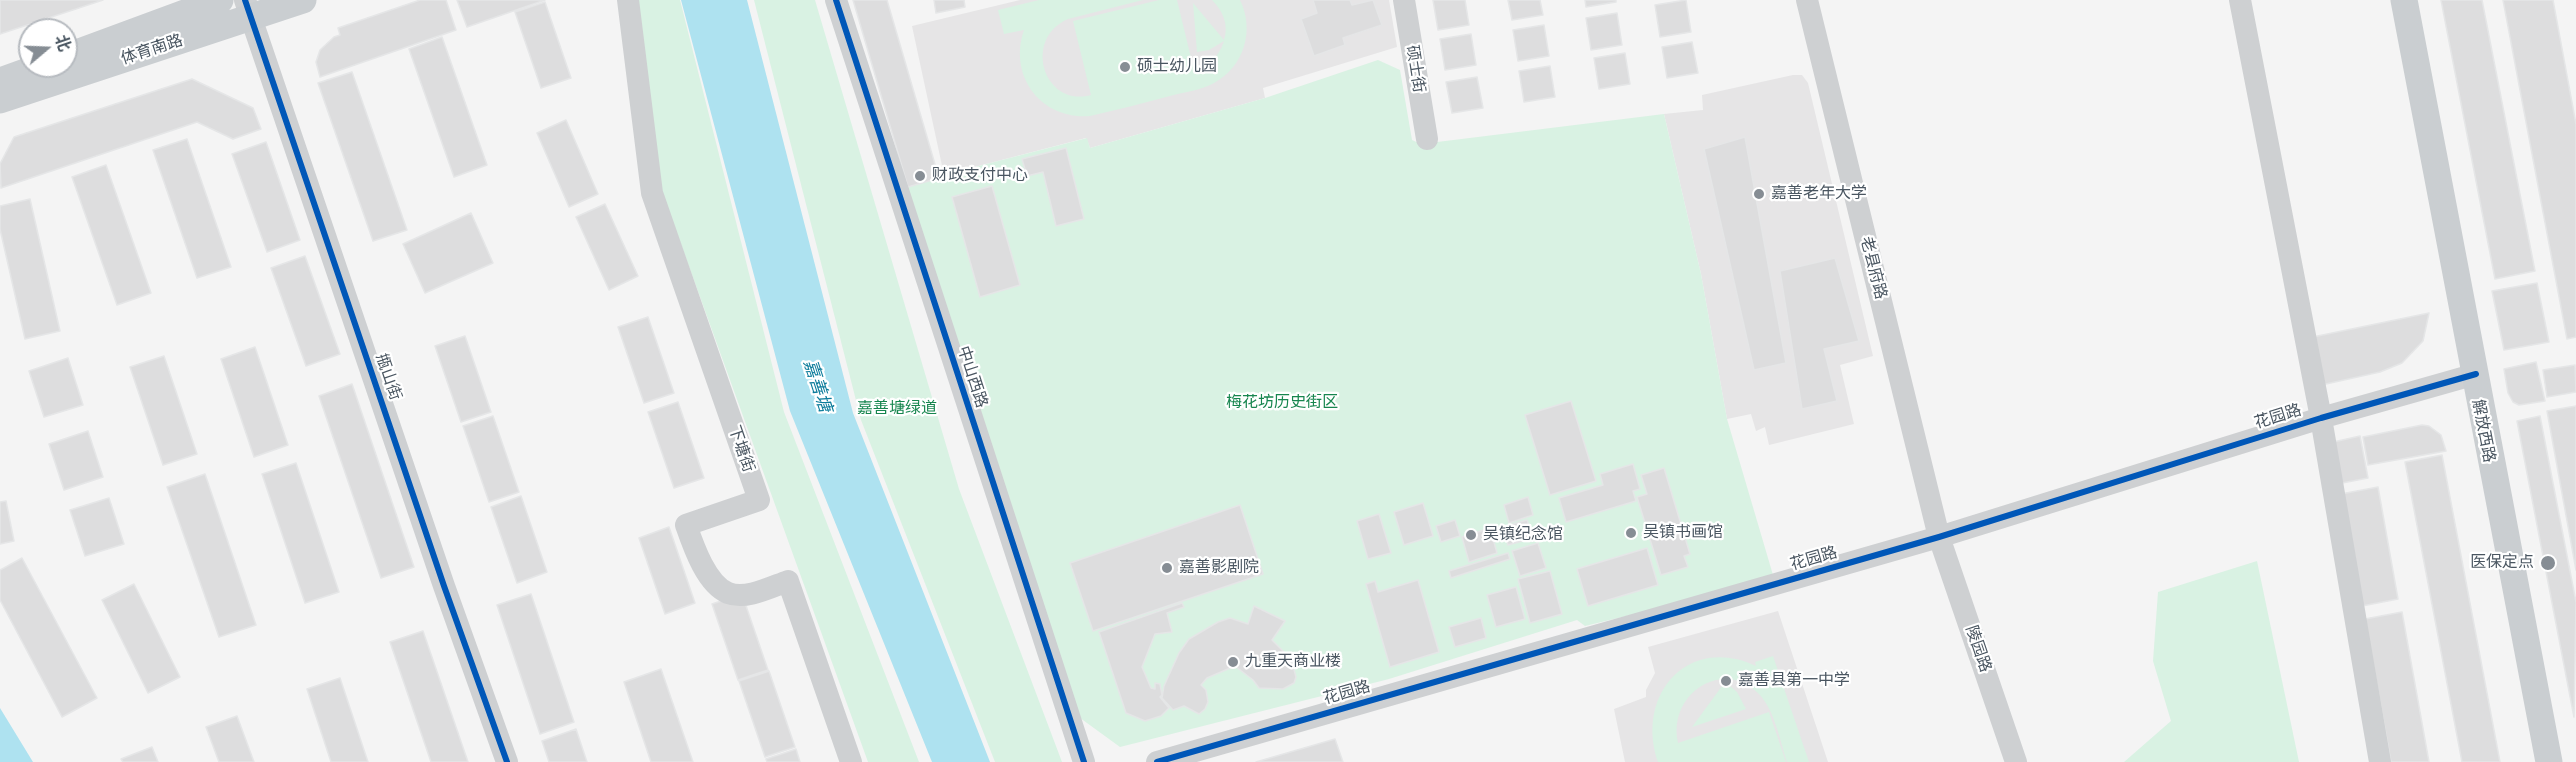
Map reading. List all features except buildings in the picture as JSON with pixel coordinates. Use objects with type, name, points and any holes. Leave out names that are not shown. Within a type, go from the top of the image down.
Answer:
[{"type":"main road","name":"体育南路","points":[[78,53],[220,0]]},
{"type":"main road","name":"体育南路","points":[[0,100],[248,9],[303,0]]},
{"type":"main road","name":"解放西路","points":[[2386,0],[2549,762]]},
{"type":"main road","name":"解放西路","points":[[2404,0],[2468,376],[2530,762]]},
{"type":"main road","points":[[0,81],[18,75]]},
{"type":"street","name":"下塘街","points":[[628,0],[652,193],[759,500],[686,525],[693,546],[718,587],[729,593],[757,592],[788,581],[851,762]]},
{"type":"street","name":"中山西路","points":[[836,0],[1084,762]]},
{"type":"street","name":"硕士街","points":[[1404,0],[1426,139]]},
{"type":"street","name":"老县府路","points":[[1807,0],[1939,537]]},
{"type":"street","points":[[2240,0],[2321,418],[2380,762]]},
{"type":"street","name":"甁山街","points":[[248,9],[444,586],[507,762]]},
{"type":"street","name":"花园路","points":[[1157,762],[1939,537],[2321,418],[2468,376]]},
{"type":"street","name":"陵园路","points":[[1939,537],[2016,762]]},
{"type":"shaded area","name":"硕士幼儿园","points":[[1020,0],[1389,0],[1397,47],[1263,88],[1265,98],[1090,148],[1086,138],[944,175],[912,26]]},
{"type":"shaded area","name":"嘉善老年大学","points":[[1802,75],[1808,83],[1873,356],[1840,365],[1854,424],[1769,445],[1765,427],[1756,431],[1751,414],[1727,419],[1701,274],[1664,114],[1703,110],[1702,95]]},
{"type":"shaded area","name":"嘉善县第一中学","points":[[1778,611],[1828,762],[1625,762],[1614,709],[1646,697],[1646,690],[1655,673],[1648,647]]},
{"type":"green space","points":[[638,0],[680,0],[784,412],[919,762],[868,762],[661,189]]},
{"type":"green space","name":"嘉善塘绿道","points":[[754,0],[815,0],[959,489],[1062,762],[995,762],[861,420]]},
{"type":"green space","points":[[1039,0],[1143,0],[1068,19],[1054,29],[1046,41],[1043,55],[1045,69],[1051,82],[1061,91],[1075,96],[1091,95],[1073,21],[1159,0],[1177,0],[1194,70],[1213,60],[1224,41],[1209,50],[1197,52],[1193,3],[1224,40],[1226,29],[1224,18],[1212,0],[1240,0],[1246,23],[1244,47],[1233,68],[1209,85],[1090,116],[1072,115],[1057,111],[1043,103],[1025,78],[1020,47],[1024,30],[1004,34],[998,10]]},
{"type":"green space","name":"梅花坊历史街区","points":[[1378,60],[1400,70],[1412,140],[1421,144],[1664,114],[1701,274],[1727,419],[1773,575],[1705,597],[1585,626],[1577,620],[1389,679],[1120,747],[1076,715],[903,189],[944,175],[1087,138],[1090,148],[1265,98]]},
{"type":"green space","points":[[2257,561],[2299,762],[2124,762],[2171,721],[2153,661],[2158,592]]},
{"type":"green space","points":[[1773,656],[1809,762],[1787,762],[1773,717],[1765,701],[1745,683],[1730,679],[1715,680],[1701,686],[1689,696],[1681,709],[1677,725],[1678,743],[1769,712],[1786,762],[1658,762],[1653,737],[1654,714],[1661,694],[1673,677],[1689,665],[1709,658],[1731,658],[1756,666],[1755,662]]},
{"type":"green space","points":[[1725,682],[1737,692],[1746,709],[1692,727]]},
{"type":"water","name":"嘉善塘","points":[[681,0],[747,0],[853,413],[990,762],[932,762],[790,411]]},
{"type":"water","points":[[0,708],[33,762],[0,762]]},
{"type":"cycle path","points":[[245,0],[444,586],[507,762]]},
{"type":"cycle path","points":[[836,0],[1084,762]]},
{"type":"cycle path","points":[[1157,762],[1939,537],[2321,418],[2476,374]]},
{"type":"place","name":"硕士幼儿园","points":[[1125,67]]},
{"type":"place","name":"财政支付中心","points":[[920,176]]},
{"type":"place","name":"嘉善老年大学","points":[[1759,194]]},
{"type":"place","name":"吴镇书画馆","points":[[1631,533]]},
{"type":"place","name":"吴镇纪念馆","points":[[1471,535]]},
{"type":"place","name":"医保定点","points":[[2548,563]]},
{"type":"place","name":"嘉善影剧院","points":[[1167,568]]},
{"type":"place","name":"九重天商业楼","points":[[1233,662]]},
{"type":"place","name":"嘉善县第一中学","points":[[1726,681]]}]
